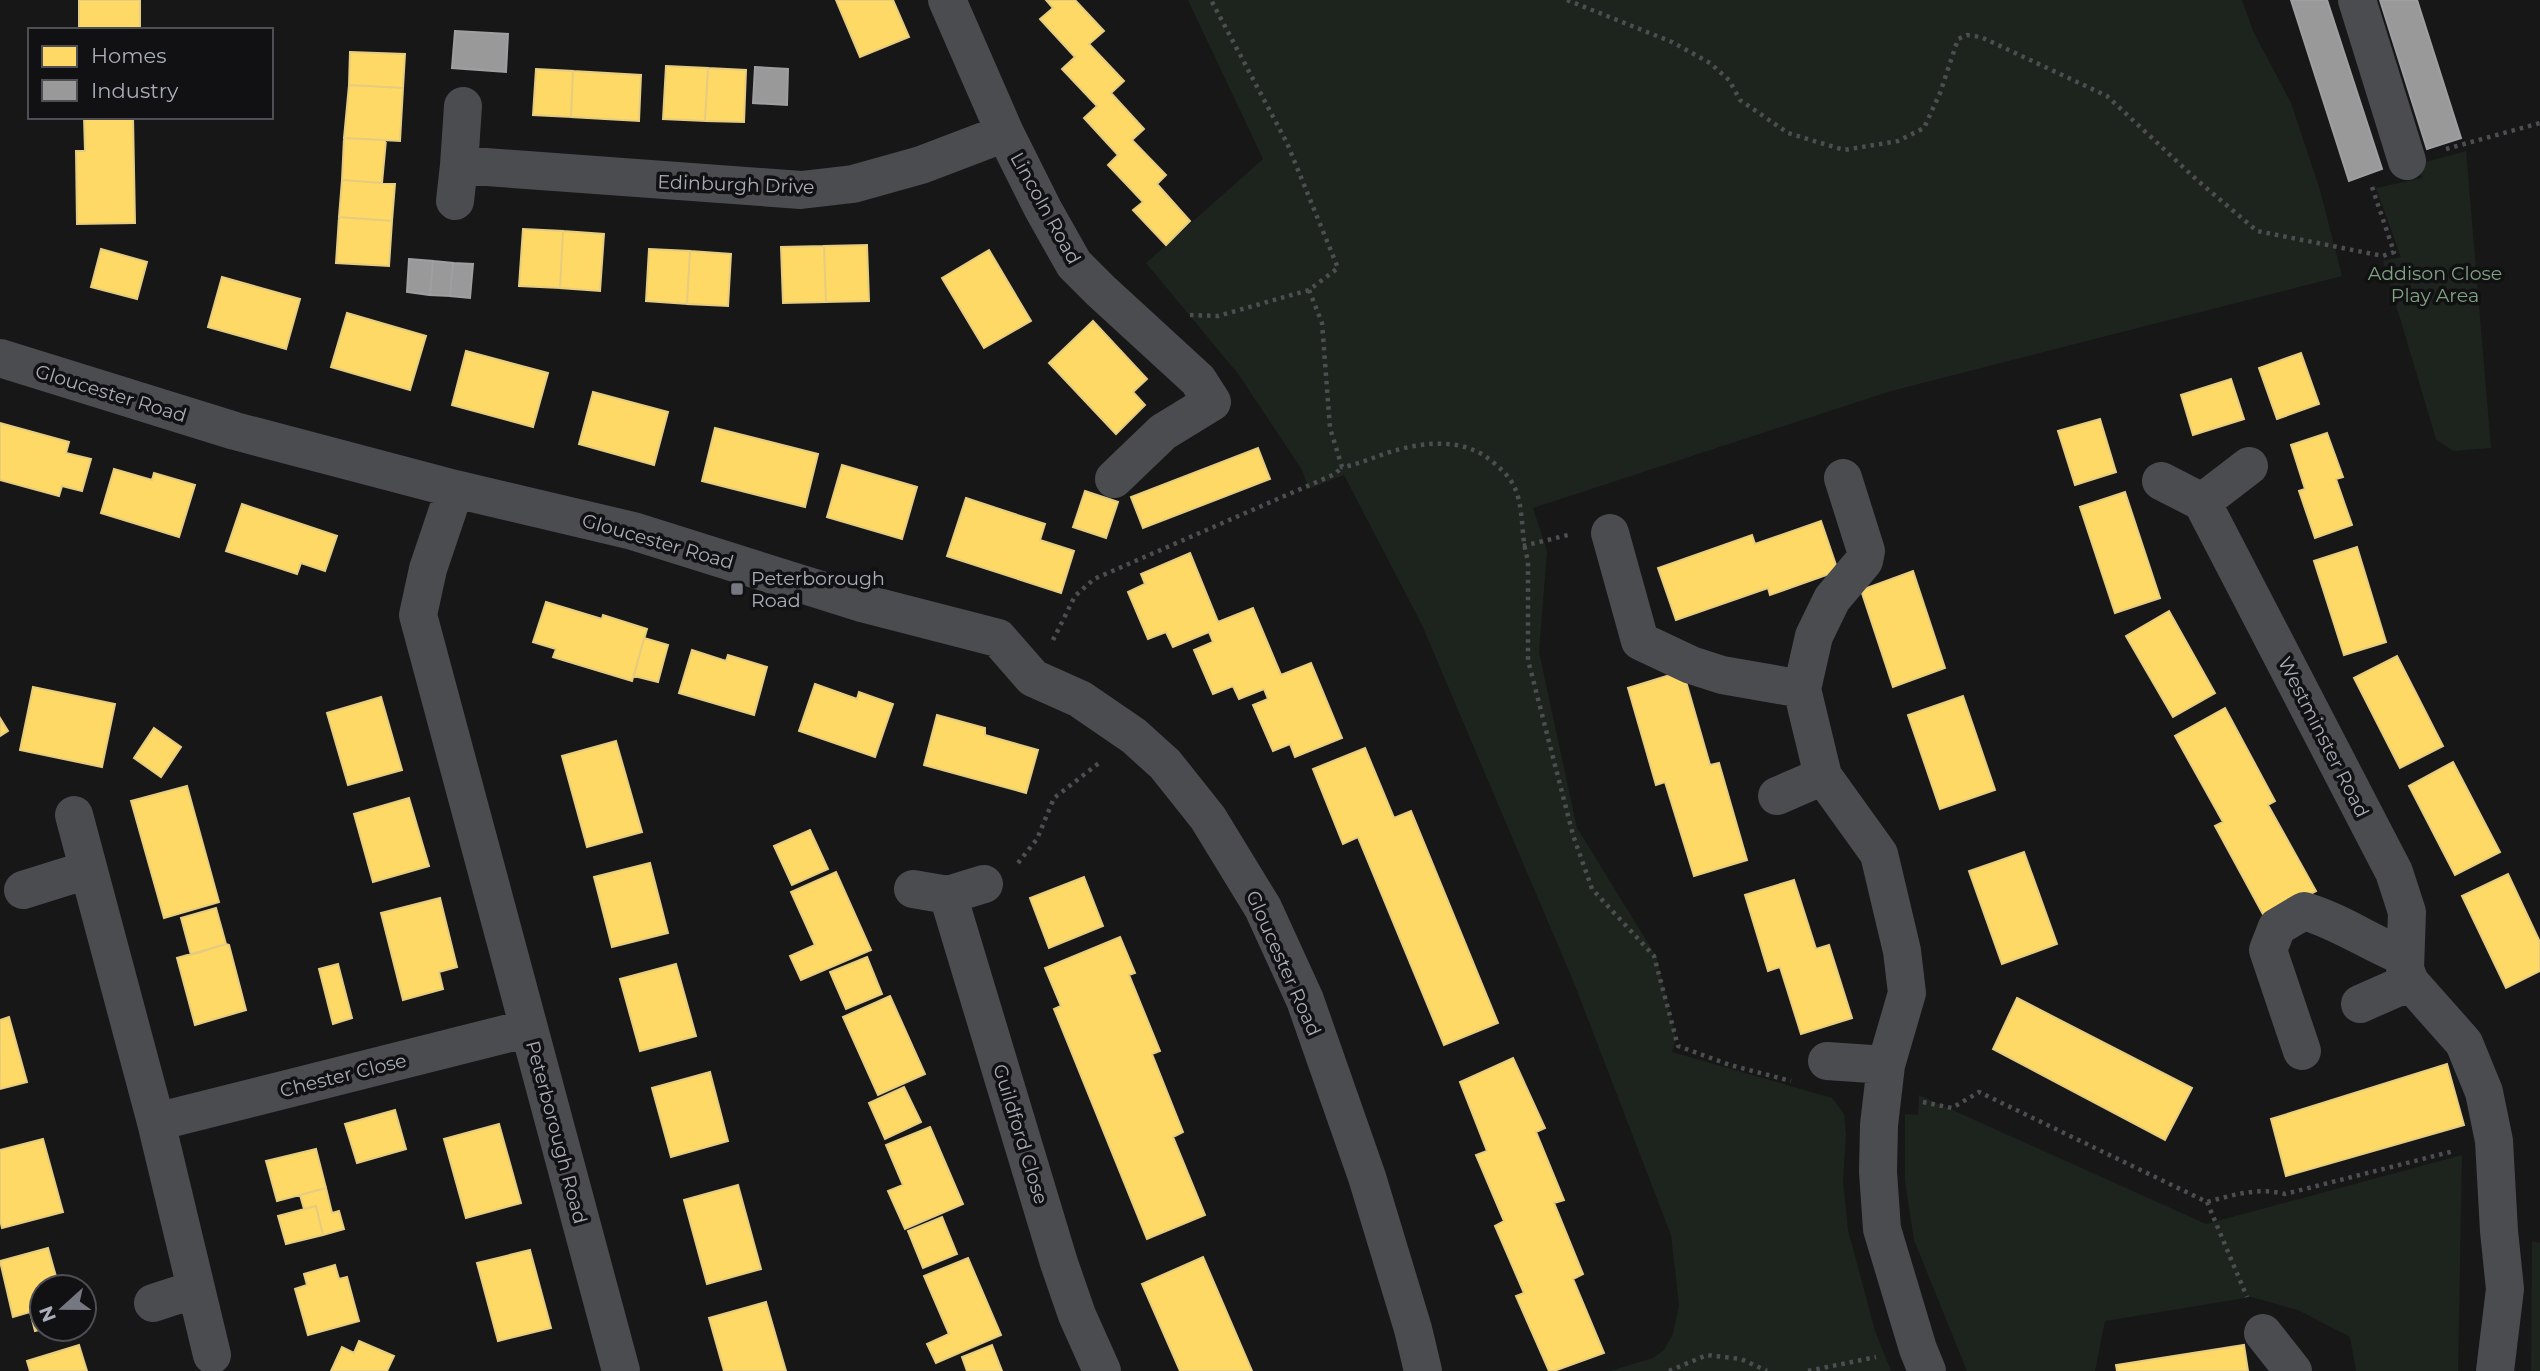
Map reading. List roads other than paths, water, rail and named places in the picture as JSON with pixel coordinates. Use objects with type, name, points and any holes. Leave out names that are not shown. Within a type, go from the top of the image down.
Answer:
[{"type":"street","name":"Lincoln Road","points":[[947,0],[1005,133],[1074,264],[1198,380],[1212,402],[1163,432],[1114,479]]},
{"type":"street","points":[[2357,0],[2407,161]]},
{"type":"street","name":"Edinburgh Drive","points":[[463,106],[457,183],[801,190],[853,184],[921,165],[1005,133]]},
{"type":"street","name":"Gloucester Road","points":[[0,358],[235,431],[455,489],[633,531],[862,603],[998,638],[1033,678],[1080,699],[1134,736],[1165,764],[1208,818],[1262,908],[1300,988],[1367,1177],[1423,1371]]},
{"type":"street","points":[[2161,481],[2202,502],[2249,466]]},
{"type":"street","points":[[1843,478],[1866,551],[1864,561],[1832,599],[1814,636],[1802,689],[1824,776],[1878,854],[1902,951],[1907,993],[1885,1080],[1879,1125],[1878,1171],[1882,1229],[1922,1360]]},
{"type":"street","name":"Peterborough Road","points":[[455,489],[428,569],[418,615],[621,1371]]},
{"type":"street","name":"Westminster Road","points":[[2202,502],[2394,872],[2407,912],[2407,970]]},
{"type":"street","points":[[1593,533],[1640,641],[1691,665],[1722,675],[1802,689]]},
{"type":"street","points":[[1777,796],[1824,776]]},
{"type":"street","points":[[74,815],[156,1122],[212,1354]]},
{"type":"street","points":[[23,890],[88,870]]},
{"type":"street","name":"Guildford Close","points":[[984,884],[930,892],[1077,1315],[1102,1371]]},
{"type":"street","points":[[2302,1051],[2268,950],[2277,927],[2304,911],[2328,918],[2370,943],[2407,970],[2464,1043],[2484,1092],[2495,1150],[2505,1289],[2495,1371]]},
{"type":"street","points":[[2360,1004],[2407,970]]},
{"type":"street","name":"Chester Close","points":[[156,1122],[529,1028]]},
{"type":"street","points":[[1827,1061],[1885,1080]]},
{"type":"street","points":[[153,1303],[196,1289]]},
{"type":"street","points":[[2263,1333],[2293,1371]]},
{"type":"place","name":"Peterborough Road","points":[[737,589]]},
{"type":"park label","name":"Addison Close Play Area","points":[[2435,284]]}]
